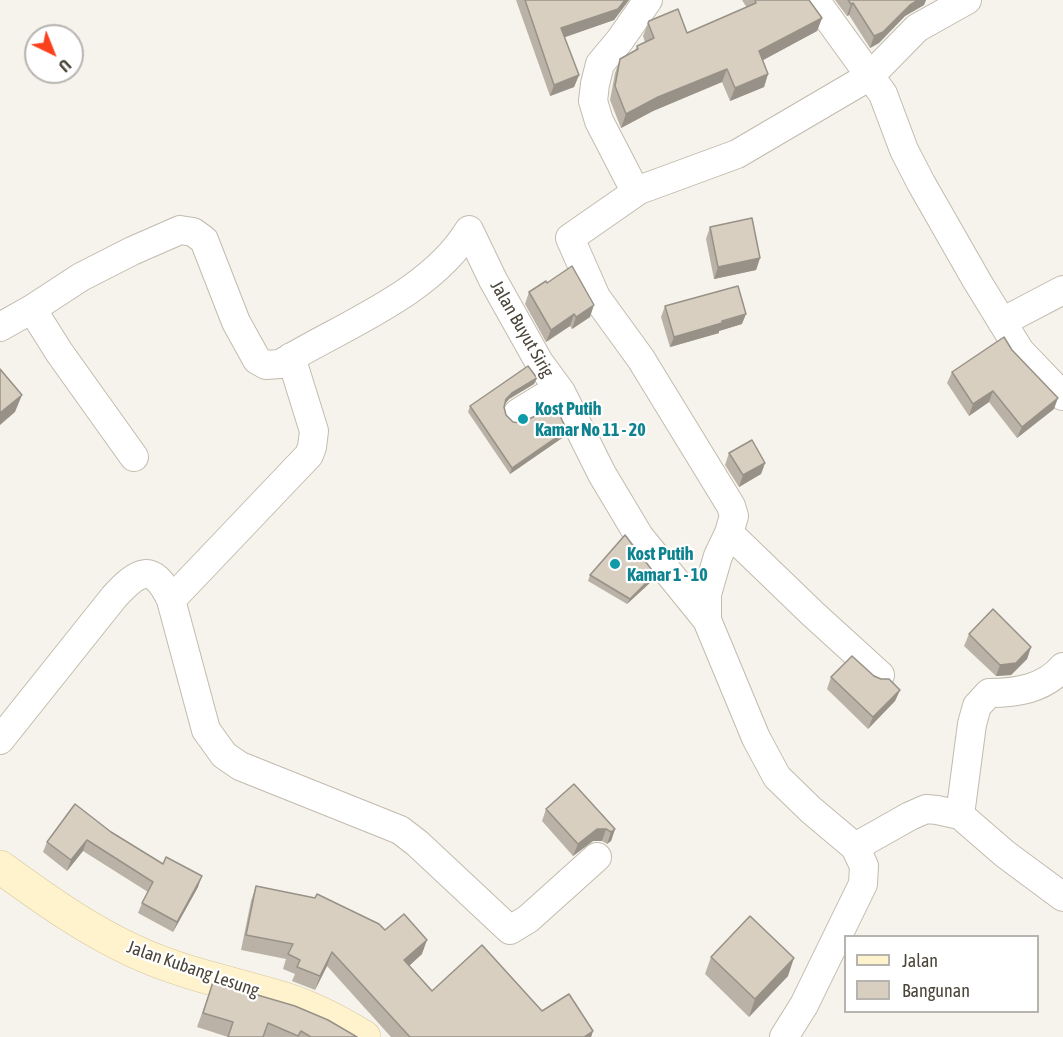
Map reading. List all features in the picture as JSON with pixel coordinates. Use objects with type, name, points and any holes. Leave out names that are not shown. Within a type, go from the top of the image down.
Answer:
[{"type":"street","points":[[639,190],[631,183],[599,121],[593,101],[600,64],[648,0]]},
{"type":"street","points":[[815,0],[883,94],[904,150],[921,183],[1020,351],[1063,396]]},
{"type":"street","points":[[784,1037],[804,1005],[863,884],[864,866],[855,848],[777,777],[756,738],[707,620],[708,594],[718,556],[734,516],[731,506],[641,359],[596,297],[570,238],[639,190],[737,154],[870,76],[917,28],[967,0]]},
{"type":"street","points":[[0,327],[81,277],[180,230],[193,232],[204,240],[236,322],[257,360],[266,365],[280,364],[291,357],[314,431],[309,455],[171,600]]},
{"type":"street","name":"Jalan Buyut Sirig","points":[[291,357],[407,293],[460,243],[468,230],[493,280],[539,362],[561,392],[602,474],[639,536],[707,620]]},
{"type":"street","points":[[1002,322],[1063,290]]},
{"type":"street","points":[[32,309],[59,352],[134,458]]},
{"type":"street","points":[[518,413],[544,397],[561,392]]},
{"type":"street","points":[[729,533],[880,675]]},
{"type":"street","points":[[0,740],[114,597],[129,581],[146,574],[156,576],[163,583],[171,600],[206,730],[224,755],[240,766],[400,830],[417,843],[510,930],[521,924],[597,858]]},
{"type":"street","points":[[960,815],[972,724],[977,706],[989,693],[1028,690],[1057,674],[1063,667]]},
{"type":"street","points":[[855,848],[926,809],[960,815],[1005,854],[1063,897]]},
{"type":"street","name":"Jalan Kubang Lesung","points":[[0,867],[83,924],[137,953],[305,1007],[340,1022],[355,1035]]},
{"type":"building","points":[[525,0],[625,0],[618,9],[561,28],[579,75],[554,85]]},
{"type":"building","points":[[755,0],[809,0],[822,18],[759,51],[768,74],[735,88],[727,69],[658,97],[626,114],[615,86],[620,59],[638,49],[637,46],[654,38],[649,21],[678,9],[687,33],[756,3]]},
{"type":"building","points":[[848,0],[918,0],[883,32],[874,36],[853,3],[851,4]]},
{"type":"building","points":[[752,218],[760,258],[718,267],[710,227]]},
{"type":"building","points":[[572,266],[594,305],[576,317],[574,314],[551,330],[529,292]]},
{"type":"building","points":[[738,286],[746,314],[674,337],[665,306]]},
{"type":"building","points":[[1004,337],[1012,350],[1058,398],[1022,427],[993,391],[973,404],[952,372]]},
{"type":"building","points":[[528,366],[537,378],[506,399],[504,407],[506,415],[513,422],[521,423],[555,406],[567,430],[512,468],[470,406]]},
{"type":"building","points":[[0,369],[22,395],[0,413]]},
{"type":"building","points":[[752,440],[765,463],[743,475],[729,453]]},
{"type":"building","name":"Kost Putih Kamar 1 - 10","points":[[625,535],[655,574],[630,599],[590,575]]},
{"type":"building","points":[[993,609],[1031,647],[1016,663],[1000,665],[969,634]]},
{"type":"building","points":[[852,656],[874,676],[889,679],[900,690],[873,717],[831,677]]},
{"type":"building","points":[[574,784],[615,829],[611,832],[606,829],[597,829],[578,844],[546,809]]},
{"type":"building","points":[[75,804],[111,832],[163,864],[166,857],[202,876],[177,922],[142,903],[153,882],[87,840],[71,860],[47,842]]},
{"type":"building","points":[[256,886],[315,898],[317,894],[379,924],[385,930],[404,914],[427,940],[404,960],[432,991],[482,945],[542,1011],[569,994],[593,1031],[584,1037],[410,1037],[332,952],[320,976],[297,967],[300,960],[288,954],[293,944],[246,935]]},
{"type":"building","points":[[750,916],[794,958],[755,999],[711,957]]},
{"type":"building","points":[[213,982],[295,1006],[328,1020],[357,1037],[311,1037],[301,1031],[298,1036],[268,1023],[263,1037],[228,1037],[233,1022],[203,1013]]},
{"type":"place","name":"Kost Putih Kamar No 11 - 20","points":[[523,419]]},
{"type":"place","name":"Kost Putih Kamar 1 - 10","points":[[615,564]]}]
